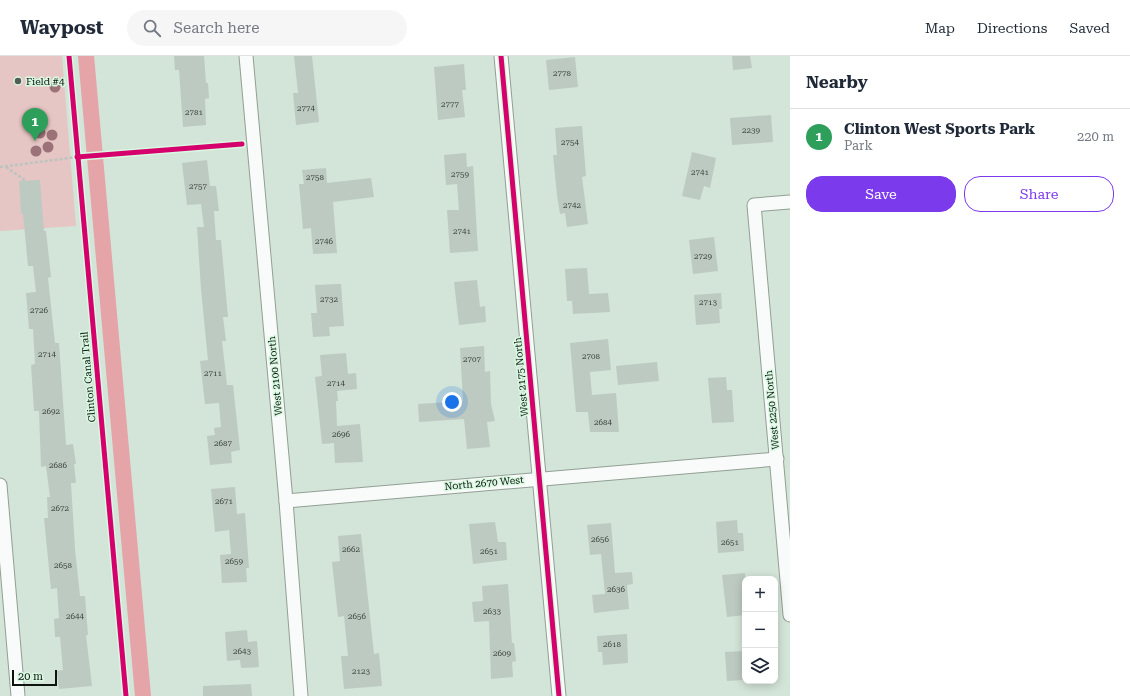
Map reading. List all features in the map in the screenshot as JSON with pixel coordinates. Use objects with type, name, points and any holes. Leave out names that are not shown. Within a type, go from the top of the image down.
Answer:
[{"type":"street","name":"West 2100 North","points":[[246,56],[286,501],[301,696]]},
{"type":"street","name":"West 2175 North","points":[[501,56],[558,696]]},
{"type":"street","name":"West 2250 North","points":[[790,202],[754,205],[790,615]]},
{"type":"street","name":"North 2670 West","points":[[286,501],[777,459]]},
{"type":"street","points":[[0,485],[5,611],[18,696]]},
{"type":"path","points":[[77,149],[79,157],[78,165]]},
{"type":"path","points":[[0,167],[79,157]]},
{"type":"path","points":[[6,167],[26,181]]},
{"type":"shaded area","points":[[0,56],[62,56],[76,226],[0,231]]},
{"type":"building","points":[[174,56],[204,56],[206,83],[208,83],[209,98],[205,99],[206,125],[183,127],[179,70],[175,70]]},
{"type":"building","points":[[294,56],[312,56],[319,122],[296,125],[293,93],[298,93]]},
{"type":"building","points":[[732,56],[750,56],[752,68],[733,70]]},
{"type":"building","points":[[575,57],[578,87],[549,90],[546,60]]},
{"type":"building","points":[[464,64],[466,90],[462,90],[465,117],[438,120],[434,67]]},
{"type":"building","points":[[771,115],[773,142],[732,145],[730,118]]},
{"type":"building","points":[[582,126],[586,176],[582,177],[588,224],[567,227],[565,213],[560,214],[557,195],[553,155],[557,155],[555,128]]},
{"type":"building","points":[[692,152],[716,158],[710,188],[704,186],[700,200],[682,196]]},
{"type":"building","points":[[466,153],[467,167],[473,166],[478,251],[450,253],[447,210],[459,210],[457,184],[446,185],[444,155]]},
{"type":"building","points":[[207,160],[210,186],[216,186],[219,211],[214,211],[216,240],[221,240],[228,317],[223,317],[226,341],[222,341],[227,385],[233,385],[240,450],[231,452],[232,463],[210,465],[207,436],[215,435],[214,428],[221,427],[219,403],[205,404],[200,361],[208,360],[197,227],[204,227],[201,204],[187,205],[182,163]]},
{"type":"building","points":[[326,168],[327,183],[371,178],[374,197],[333,202],[337,253],[313,254],[311,228],[303,229],[299,184],[304,184],[302,170]]},
{"type":"building","points":[[40,180],[44,231],[46,231],[51,277],[48,278],[55,343],[59,343],[66,445],[73,444],[76,464],[74,464],[76,483],[71,483],[75,549],[80,596],[85,596],[88,635],[86,635],[92,686],[59,689],[57,671],[63,670],[60,637],[55,637],[54,619],[59,618],[57,588],[51,589],[44,518],[48,518],[47,497],[50,497],[46,466],[41,467],[39,411],[34,411],[31,365],[35,364],[33,329],[29,329],[26,293],[36,292],[33,266],[28,266],[23,214],[21,214],[19,181]]},
{"type":"building","points":[[714,237],[718,271],[693,274],[689,240]]},
{"type":"building","points":[[587,268],[589,294],[608,293],[610,312],[573,314],[572,301],[567,301],[565,269]]},
{"type":"building","points":[[477,280],[480,307],[485,306],[486,322],[459,325],[454,282]]},
{"type":"building","points":[[341,284],[344,326],[329,327],[330,336],[313,337],[311,313],[317,313],[315,285]]},
{"type":"building","points":[[721,293],[722,309],[719,309],[720,323],[696,325],[694,295]]},
{"type":"building","points":[[608,339],[611,370],[590,372],[592,395],[616,393],[619,432],[590,432],[588,412],[576,412],[570,343]]},
{"type":"building","points":[[484,346],[485,372],[490,371],[491,404],[495,421],[487,422],[490,447],[467,449],[464,419],[419,422],[418,404],[463,401],[460,348]]},
{"type":"building","points":[[346,353],[348,374],[356,373],[357,389],[337,391],[337,426],[360,424],[363,462],[335,463],[334,443],[322,444],[315,377],[322,376],[320,355]]},
{"type":"building","points":[[657,362],[659,381],[618,385],[616,366]]},
{"type":"building","points":[[726,377],[727,390],[732,390],[734,422],[712,423],[708,378]]},
{"type":"building","points":[[235,487],[237,514],[245,513],[249,568],[246,568],[247,582],[222,583],[220,555],[231,554],[229,530],[215,532],[211,489]]},
{"type":"building","points":[[737,520],[738,533],[743,533],[744,551],[718,553],[716,522]]},
{"type":"building","points":[[495,522],[498,542],[506,542],[507,560],[473,564],[469,524]]},
{"type":"building","points":[[611,523],[615,573],[632,572],[633,584],[627,585],[629,609],[594,613],[592,595],[605,594],[601,554],[590,555],[587,525]]},
{"type":"building","points":[[361,534],[374,654],[379,653],[382,686],[344,689],[341,656],[348,656],[344,616],[338,617],[332,562],[340,561],[338,536]]},
{"type":"building","points":[[745,573],[745,576],[742,576],[742,615],[727,617],[722,575]]},
{"type":"building","points":[[508,584],[512,643],[514,643],[516,661],[512,662],[513,677],[491,679],[489,621],[474,622],[472,602],[483,601],[482,586]]},
{"type":"building","points":[[247,630],[248,642],[257,641],[259,667],[241,668],[240,660],[227,661],[225,632]]},
{"type":"building","points":[[627,634],[628,663],[603,665],[602,652],[598,652],[597,636]]},
{"type":"building","points":[[742,651],[742,680],[727,681],[725,652]]},
{"type":"building","points":[[251,684],[252,696],[203,696],[203,686]]},
{"type":"waterway","points":[[86,56],[143,696]]},
{"type":"cycle path","name":"Clinton Canal Trail","points":[[69,56],[126,696]]},
{"type":"cycle path","points":[[501,56],[559,696]]},
{"type":"cycle path","points":[[77,157],[242,144]]},
{"type":"place","name":"Field #4","points":[[18,81]]},
{"type":"place","name":"Clinton West Sports Park","points":[[35,141]]}]
